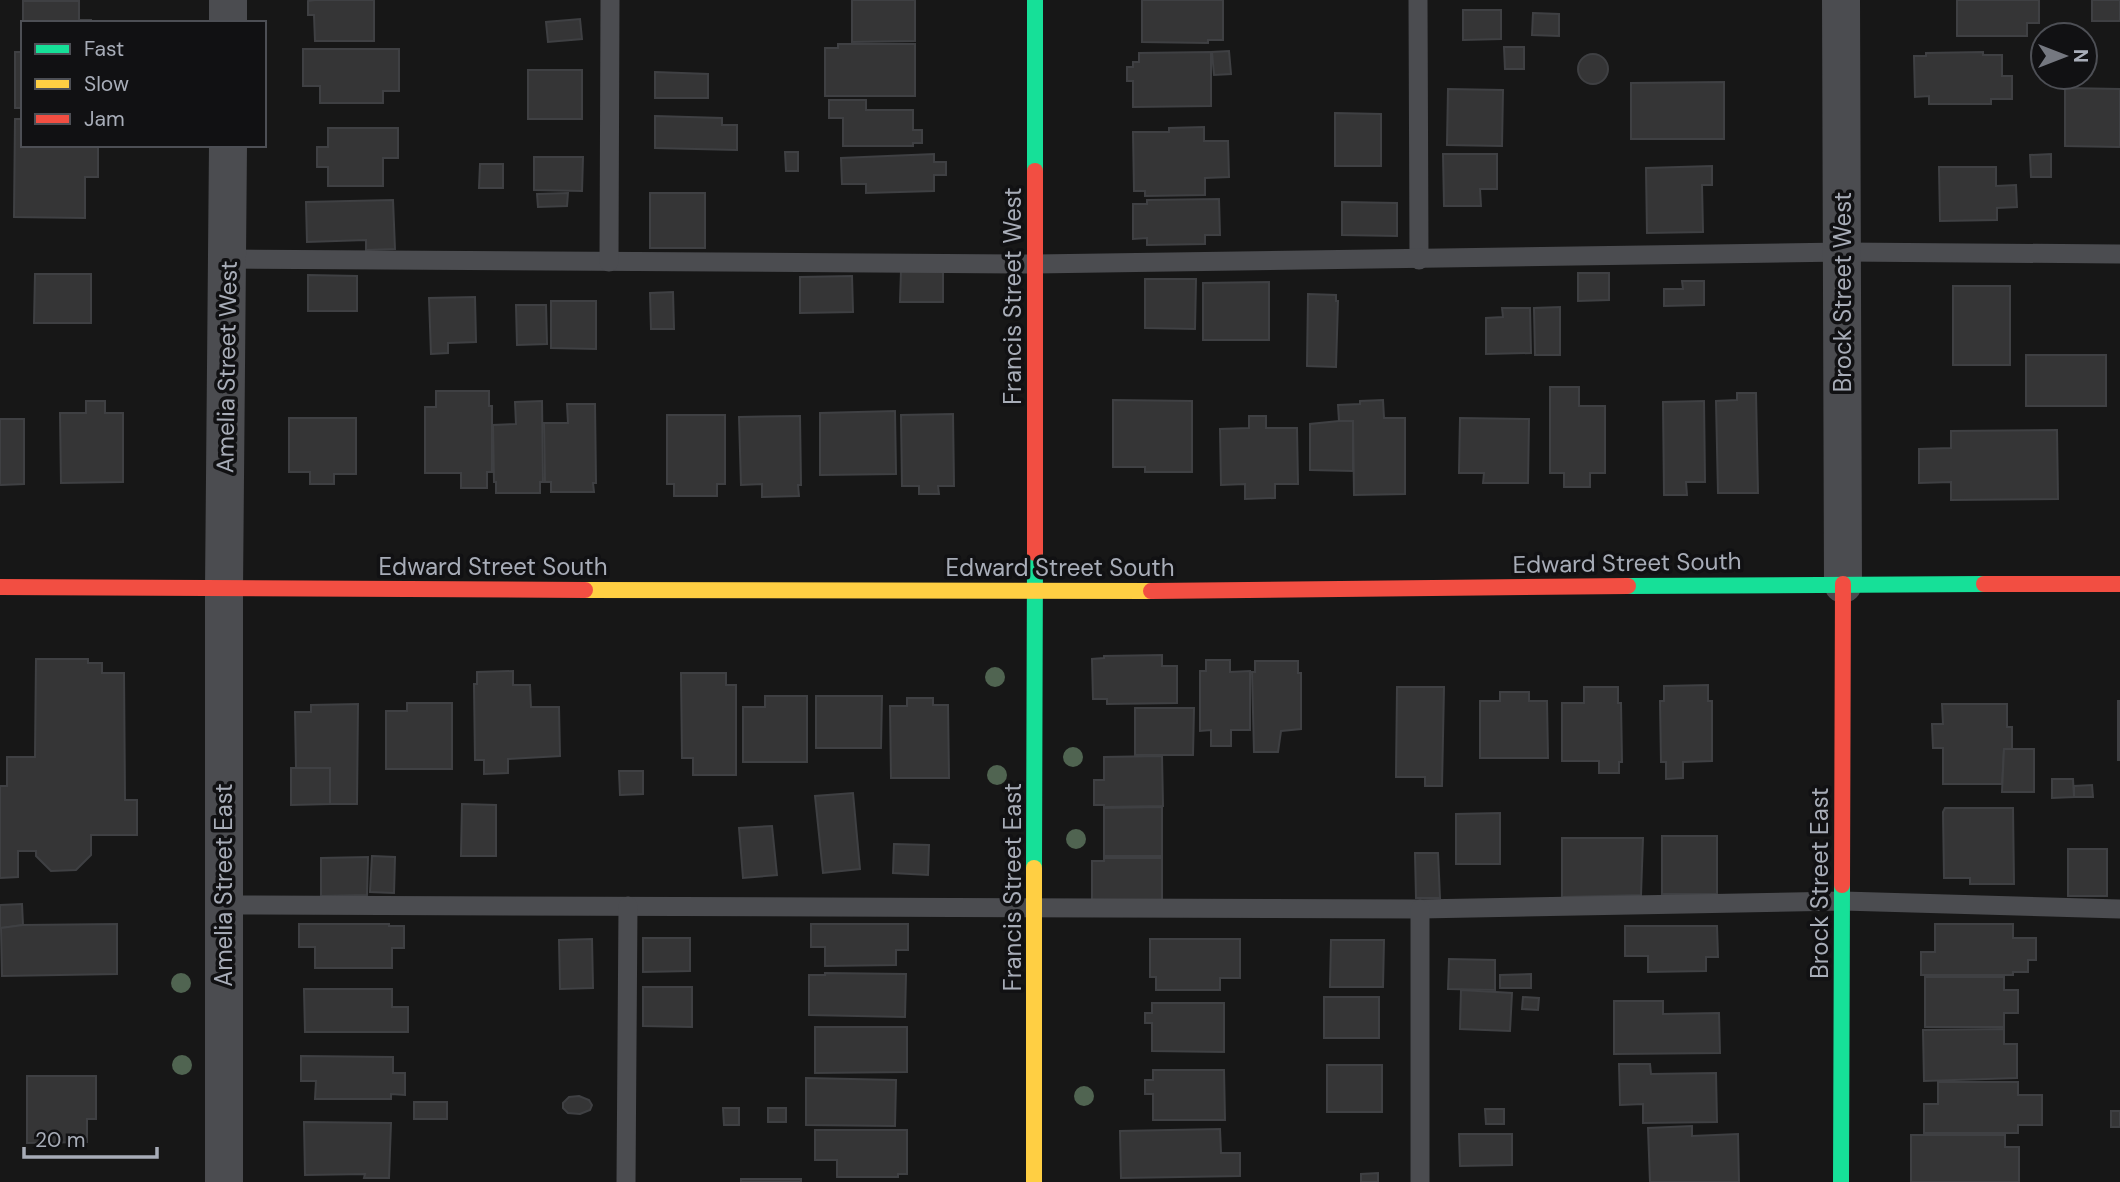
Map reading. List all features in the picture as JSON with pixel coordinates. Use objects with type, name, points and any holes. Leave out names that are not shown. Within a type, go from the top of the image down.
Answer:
[{"type":"main road","name":"Francis Street West","points":[[1035,0],[1036,592]]},
{"type":"main road","name":"Brock Street East","points":[[1842,1182],[1843,584]]},
{"type":"main road","name":"Edward Street South","points":[[0,587],[1036,592],[2120,584]]},
{"type":"main road","name":"Francis Street East","points":[[1034,1182],[1036,592]]},
{"type":"street","points":[[228,0],[228,21]]},
{"type":"street","name":"Brock Street West","points":[[1841,0],[1843,584]]},
{"type":"street","name":"Amelia Street West","points":[[224,589],[228,147]]},
{"type":"street","name":"Amelia Street East","points":[[224,589],[224,1182]]},
{"type":"lane","points":[[609,262],[610,0]]},
{"type":"lane","points":[[1418,0],[1419,260]]},
{"type":"lane","points":[[228,259],[1035,264],[1843,252],[2120,254]]},
{"type":"lane","points":[[224,905],[1420,909],[1843,901],[2120,909]]},
{"type":"lane","points":[[626,1182],[628,906]]},
{"type":"lane","points":[[1420,909],[1420,1182]]},
{"type":"building","points":[[374,0],[374,41],[315,41],[314,15],[308,15],[308,1]]},
{"type":"building","points":[[852,0],[915,0],[915,41],[852,42]]},
{"type":"building","points":[[1142,0],[1223,0],[1223,40],[1208,40],[1208,43],[1142,42]]},
{"type":"building","points":[[1957,0],[2039,0],[2039,21],[2027,23],[2027,36],[1957,36]]},
{"type":"building","points":[[2092,0],[2120,0],[2120,21],[2092,21]]},
{"type":"building","points":[[23,1],[79,1],[79,20],[91,20],[91,21],[23,21]]},
{"type":"building","points":[[1463,10],[1501,10],[1501,39],[1463,40]]},
{"type":"building","points":[[1533,13],[1559,14],[1559,36],[1532,35]]},
{"type":"building","points":[[580,19],[582,39],[548,42],[546,22]]},
{"type":"building","points":[[838,44],[915,44],[915,96],[825,96],[825,48],[838,48]]},
{"type":"building","points":[[1504,47],[1524,47],[1524,69],[1505,69]]},
{"type":"building","points":[[303,49],[399,49],[399,91],[383,91],[383,103],[320,103],[320,86],[303,86]]},
{"type":"building","points":[[1229,51],[1231,74],[1214,75],[1212,52]]},
{"type":"building","points":[[15,52],[21,52],[21,108],[15,108]]},
{"type":"building","points":[[1211,52],[1211,106],[1133,107],[1133,81],[1127,81],[1127,67],[1133,67],[1133,62],[1139,62],[1139,53]]},
{"type":"building","points":[[1983,52],[1983,55],[2002,55],[2002,76],[2012,76],[2012,99],[1991,99],[1991,104],[1929,104],[1929,96],[1915,97],[1914,56],[1926,56],[1926,53]]},
{"type":"building","points":[[1593,54],[1604,58],[1608,69],[1604,80],[1593,84],[1582,80],[1578,69],[1582,58]]},
{"type":"building","points":[[528,70],[582,70],[582,119],[528,119]]},
{"type":"building","points":[[655,72],[708,74],[708,98],[655,98]]},
{"type":"building","points":[[1724,82],[1724,139],[1631,139],[1631,83]]},
{"type":"building","points":[[1448,89],[1503,90],[1502,146],[1447,145]]},
{"type":"building","points":[[2120,89],[2120,147],[2065,146],[2065,91]]},
{"type":"building","points":[[829,100],[866,100],[866,110],[913,110],[913,130],[922,130],[922,143],[913,143],[913,146],[843,146],[843,118],[829,118]]},
{"type":"building","points":[[1335,113],[1381,114],[1381,166],[1335,166]]},
{"type":"building","points":[[655,116],[722,118],[722,125],[737,125],[737,150],[655,148]]},
{"type":"building","points":[[15,119],[21,119],[21,147],[98,147],[98,177],[85,177],[85,218],[14,217]]},
{"type":"building","points":[[1204,127],[1204,141],[1228,141],[1229,177],[1205,178],[1205,195],[1145,196],[1145,191],[1134,191],[1133,132],[1169,132],[1169,128]]},
{"type":"building","points":[[328,128],[398,128],[398,158],[383,158],[383,186],[328,186],[328,167],[317,167],[317,147],[328,147]]},
{"type":"building","points":[[785,152],[798,152],[798,171],[786,171]]},
{"type":"building","points":[[934,154],[934,162],[946,162],[946,175],[934,175],[934,191],[866,193],[866,184],[842,184],[841,158]]},
{"type":"building","points":[[1443,154],[1497,154],[1497,189],[1480,189],[1481,206],[1444,206]]},
{"type":"building","points":[[2051,154],[2051,177],[2031,177],[2030,155]]},
{"type":"building","points":[[534,157],[583,157],[582,191],[534,190]]},
{"type":"building","points":[[480,164],[503,164],[503,188],[479,188]]},
{"type":"building","points":[[1712,166],[1712,185],[1702,185],[1703,232],[1647,233],[1646,168]]},
{"type":"building","points":[[1939,167],[1996,167],[1996,186],[2016,185],[2017,207],[1997,208],[1997,220],[1940,221]]},
{"type":"building","points":[[568,193],[567,206],[538,207],[537,194]]},
{"type":"building","points":[[650,193],[705,193],[705,248],[650,248]]},
{"type":"building","points":[[1219,199],[1220,235],[1205,235],[1205,244],[1147,245],[1147,238],[1133,239],[1133,204],[1147,204],[1147,200]]},
{"type":"building","points":[[393,200],[395,249],[366,250],[366,240],[307,242],[306,202]]},
{"type":"building","points":[[1342,202],[1397,203],[1397,236],[1342,235]]},
{"type":"building","points":[[901,271],[943,272],[943,302],[900,302]]},
{"type":"building","points":[[1578,273],[1609,273],[1609,300],[1578,301]]},
{"type":"building","points":[[35,274],[91,274],[91,323],[34,323]]},
{"type":"building","points":[[308,275],[357,276],[357,311],[308,311]]},
{"type":"building","points":[[852,276],[853,312],[800,313],[800,277]]},
{"type":"building","points":[[1145,279],[1196,279],[1195,329],[1145,328]]},
{"type":"building","points":[[1682,281],[1704,281],[1704,305],[1664,306],[1664,289],[1683,289]]},
{"type":"building","points":[[1269,282],[1269,340],[1203,340],[1203,283]]},
{"type":"building","points":[[1953,286],[2010,286],[2010,365],[1953,365]]},
{"type":"building","points":[[673,292],[674,329],[651,329],[650,293]]},
{"type":"building","points":[[1308,294],[1336,295],[1336,367],[1307,366]]},
{"type":"building","points":[[475,297],[476,342],[448,343],[448,353],[431,354],[429,298]]},
{"type":"building","points":[[551,301],[596,301],[596,349],[551,348]]},
{"type":"building","points":[[516,305],[546,305],[547,344],[517,345]]},
{"type":"building","points":[[1560,307],[1560,355],[1535,355],[1534,308]]},
{"type":"building","points":[[1502,308],[1530,308],[1531,353],[1486,354],[1486,318],[1503,317]]},
{"type":"building","points":[[2026,355],[2106,355],[2106,406],[2026,406]]},
{"type":"building","points":[[1550,387],[1579,387],[1579,406],[1605,406],[1605,473],[1590,473],[1590,487],[1564,487],[1564,473],[1550,473]]},
{"type":"building","points":[[436,391],[489,391],[489,406],[492,406],[492,472],[487,472],[487,488],[461,488],[461,473],[425,473],[425,407],[436,407]]},
{"type":"building","points":[[1737,393],[1756,393],[1758,493],[1718,493],[1716,401],[1737,400]]},
{"type":"building","points":[[1113,400],[1192,401],[1192,472],[1145,472],[1145,467],[1113,467]]},
{"type":"building","points":[[1383,400],[1384,418],[1405,418],[1405,494],[1354,495],[1353,421],[1339,421],[1338,405]]},
{"type":"building","points":[[86,401],[105,401],[105,413],[123,413],[123,482],[61,483],[60,413],[86,413]]},
{"type":"building","points":[[542,401],[543,482],[540,482],[540,493],[496,493],[493,425],[516,424],[515,402]]},
{"type":"building","points":[[1704,401],[1705,482],[1686,482],[1687,495],[1664,495],[1663,402]]},
{"type":"building","points":[[567,404],[595,404],[594,492],[551,492],[551,482],[545,482],[544,423],[568,423]]},
{"type":"building","points":[[895,411],[896,474],[820,475],[820,413]]},
{"type":"building","points":[[953,414],[954,486],[938,486],[939,494],[919,494],[919,486],[902,486],[901,415]]},
{"type":"building","points":[[667,415],[725,415],[725,484],[717,484],[717,496],[674,496],[674,484],[667,484]]},
{"type":"building","points":[[800,416],[799,496],[762,497],[762,484],[741,485],[739,417]]},
{"type":"building","points":[[1249,416],[1266,416],[1266,428],[1297,428],[1298,484],[1275,484],[1275,498],[1245,499],[1245,484],[1221,485],[1220,429],[1249,428]]},
{"type":"building","points":[[289,418],[356,418],[356,474],[334,474],[334,484],[310,484],[310,472],[289,472]]},
{"type":"building","points":[[1460,418],[1529,419],[1528,483],[1483,483],[1484,473],[1459,473]]},
{"type":"building","points":[[0,419],[24,419],[24,484],[0,485]]},
{"type":"building","points":[[1353,421],[1353,471],[1310,470],[1310,424]]},
{"type":"building","points":[[2057,430],[2058,499],[1951,500],[1951,482],[1919,483],[1919,449],[1951,448],[1951,431]]},
{"type":"building","points":[[1162,655],[1162,666],[1177,666],[1177,703],[1107,704],[1107,699],[1093,699],[1092,659],[1104,656]]},
{"type":"building","points":[[36,659],[88,659],[88,663],[102,663],[102,673],[124,673],[125,800],[137,800],[137,835],[91,835],[91,855],[76,870],[51,871],[36,856],[36,851],[18,851],[18,877],[0,878],[0,786],[7,786],[7,757],[35,757]]},
{"type":"building","points":[[1206,660],[1230,660],[1230,672],[1250,671],[1250,730],[1231,730],[1231,746],[1211,746],[1211,730],[1200,731],[1200,671],[1206,671]]},
{"type":"building","points":[[1255,661],[1298,661],[1298,673],[1301,673],[1301,729],[1281,731],[1278,752],[1254,752],[1252,672],[1255,672]]},
{"type":"building","points":[[513,671],[513,685],[530,685],[531,707],[559,707],[560,756],[508,759],[508,773],[484,774],[484,760],[475,760],[474,684],[477,684],[477,672]]},
{"type":"building","points":[[681,673],[726,673],[726,685],[736,685],[736,775],[693,775],[693,758],[682,758]]},
{"type":"building","points":[[1708,685],[1708,701],[1712,701],[1712,761],[1683,762],[1683,778],[1666,779],[1666,762],[1661,762],[1660,701],[1664,701],[1664,686]]},
{"type":"building","points":[[1397,687],[1444,687],[1442,786],[1425,786],[1425,777],[1396,777]]},
{"type":"building","points":[[1584,687],[1618,687],[1618,703],[1621,703],[1622,762],[1619,762],[1619,773],[1599,773],[1599,761],[1562,761],[1562,703],[1584,703]]},
{"type":"building","points":[[1500,692],[1529,692],[1529,701],[1547,701],[1548,758],[1480,758],[1480,701],[1500,701]]},
{"type":"building","points":[[765,696],[807,696],[807,762],[743,762],[743,707],[765,707]]},
{"type":"building","points":[[816,696],[882,696],[881,748],[816,748]]},
{"type":"building","points":[[907,698],[933,698],[933,705],[948,705],[949,778],[891,778],[890,706],[907,706]]},
{"type":"building","points":[[2120,701],[2120,760],[2118,760]]},
{"type":"building","points":[[407,703],[452,703],[452,769],[386,769],[386,711],[407,711]]},
{"type":"building","points":[[358,704],[357,804],[330,804],[330,768],[296,768],[295,712],[311,712],[311,705]]},
{"type":"building","points":[[1942,704],[2007,704],[2007,727],[2012,727],[2012,749],[2004,749],[2002,784],[1943,784],[1943,748],[1933,748],[1932,724],[1943,724]]},
{"type":"building","points":[[1135,708],[1194,708],[1193,755],[1135,755]]},
{"type":"building","points":[[2004,749],[2034,749],[2034,792],[2002,792]]},
{"type":"building","points":[[1162,756],[1163,806],[1094,805],[1094,780],[1104,780],[1104,757]]},
{"type":"building","points":[[291,768],[330,768],[330,804],[291,805]]},
{"type":"building","points":[[619,771],[643,771],[643,794],[620,795]]},
{"type":"building","points":[[2052,779],[2073,779],[2074,797],[2052,798]]},
{"type":"building","points":[[2092,785],[2093,797],[2074,797],[2074,786]]},
{"type":"building","points":[[853,793],[860,869],[823,873],[815,796]]},
{"type":"building","points":[[462,804],[496,805],[496,856],[461,856]]},
{"type":"building","points":[[1162,807],[1162,856],[1104,856],[1104,808]]},
{"type":"building","points":[[1945,808],[2013,808],[2014,884],[1970,884],[1970,878],[1944,878]]},
{"type":"building","points":[[1500,813],[1500,864],[1456,864],[1456,814]]},
{"type":"building","points":[[772,826],[777,875],[743,878],[739,828]]},
{"type":"building","points":[[1662,836],[1717,836],[1717,894],[1662,894]]},
{"type":"building","points":[[1562,838],[1643,838],[1641,895],[1562,897]]},
{"type":"building","points":[[894,844],[929,845],[928,875],[893,873]]},
{"type":"building","points":[[2068,849],[2107,849],[2107,896],[2068,896]]},
{"type":"building","points":[[1415,853],[1438,853],[1440,898],[1416,898]]},
{"type":"building","points":[[372,856],[395,857],[394,893],[370,892]]},
{"type":"building","points":[[368,857],[367,895],[321,896],[321,858]]},
{"type":"building","points":[[1104,858],[1162,858],[1162,906],[1092,903],[1092,861],[1104,861]]},
{"type":"building","points":[[22,904],[23,925],[0,928],[0,905]]},
{"type":"building","points":[[117,924],[117,974],[2,976],[1,928],[23,925]]},
{"type":"building","points":[[299,924],[404,926],[404,948],[392,948],[392,968],[315,968],[315,947],[299,947]]},
{"type":"building","points":[[811,924],[908,924],[908,950],[896,950],[896,965],[825,966],[825,947],[811,947]]},
{"type":"building","points":[[1935,924],[2013,924],[2013,938],[2036,938],[2036,960],[2028,960],[2028,972],[2013,972],[2013,975],[1921,975],[1921,952],[1935,952]]},
{"type":"building","points":[[1625,926],[1717,926],[1718,957],[1706,957],[1706,971],[1648,972],[1648,956],[1625,956]]},
{"type":"building","points":[[643,938],[690,938],[690,971],[643,972]]},
{"type":"building","points":[[592,939],[593,988],[560,989],[559,940]]},
{"type":"building","points":[[1150,939],[1240,939],[1240,978],[1220,978],[1220,990],[1156,990],[1156,977],[1150,977]]},
{"type":"building","points":[[1331,940],[1384,940],[1383,987],[1330,987]]},
{"type":"building","points":[[1449,959],[1495,960],[1495,990],[1448,989]]},
{"type":"building","points":[[906,974],[905,1017],[809,1015],[809,975]]},
{"type":"building","points":[[1531,974],[1531,988],[1500,988],[1500,975]]},
{"type":"building","points":[[1925,977],[2004,977],[2004,990],[2018,990],[2018,1013],[2004,1013],[2004,1027],[1925,1027]]},
{"type":"building","points":[[643,987],[692,987],[692,1027],[643,1026]]},
{"type":"building","points":[[304,989],[392,989],[392,1007],[408,1007],[408,1032],[305,1032]]},
{"type":"building","points":[[1461,990],[1512,993],[1510,1031],[1460,1029]]},
{"type":"building","points":[[1324,997],[1379,997],[1379,1038],[1324,1038]]},
{"type":"building","points":[[1523,997],[1539,998],[1538,1010],[1522,1009]]},
{"type":"building","points":[[1614,1001],[1663,1001],[1663,1014],[1719,1013],[1720,1053],[1614,1054]]},
{"type":"building","points":[[1152,1003],[1224,1003],[1224,1052],[1152,1051],[1152,1023],[1145,1023],[1145,1013],[1152,1013]]},
{"type":"building","points":[[815,1027],[907,1027],[907,1072],[815,1073]]},
{"type":"building","points":[[2004,1029],[2004,1044],[2017,1044],[2017,1078],[1924,1081],[1923,1030]]},
{"type":"building","points":[[301,1056],[393,1057],[393,1073],[405,1073],[405,1095],[391,1094],[391,1099],[315,1099],[316,1081],[301,1081]]},
{"type":"building","points":[[1619,1064],[1650,1064],[1651,1074],[1716,1073],[1717,1122],[1643,1123],[1643,1104],[1620,1105]]},
{"type":"building","points":[[1327,1065],[1382,1065],[1382,1112],[1327,1112]]},
{"type":"building","points":[[1153,1070],[1224,1070],[1225,1120],[1153,1120],[1153,1094],[1145,1094],[1145,1080],[1153,1080]]},
{"type":"building","points":[[27,1076],[96,1076],[96,1119],[87,1119],[87,1142],[27,1143]]},
{"type":"building","points":[[806,1078],[896,1080],[895,1126],[806,1125]]},
{"type":"building","points":[[1938,1082],[2018,1082],[2018,1095],[2042,1095],[2042,1125],[2018,1125],[2018,1133],[1924,1133],[1924,1104],[1938,1104]]},
{"type":"building","points":[[579,1096],[589,1100],[592,1105],[590,1110],[580,1114],[568,1113],[563,1108],[563,1103],[569,1097]]},
{"type":"building","points":[[414,1102],[447,1102],[447,1119],[414,1119]]},
{"type":"building","points":[[723,1108],[739,1108],[739,1125],[724,1125]]},
{"type":"building","points":[[768,1108],[786,1108],[786,1122],[768,1122]]},
{"type":"building","points":[[1485,1109],[1504,1109],[1504,1124],[1486,1124]]},
{"type":"building","points":[[2111,1111],[2120,1111],[2120,1127],[2111,1127]]},
{"type":"building","points":[[304,1122],[391,1123],[389,1178],[364,1178],[365,1174],[305,1175]]},
{"type":"building","points":[[1692,1126],[1692,1136],[1738,1134],[1739,1182],[1650,1182],[1648,1128]]},
{"type":"building","points":[[1220,1129],[1221,1153],[1240,1153],[1240,1176],[1121,1178],[1120,1131]]},
{"type":"building","points":[[815,1130],[907,1130],[907,1174],[898,1174],[898,1177],[837,1177],[837,1160],[815,1160]]},
{"type":"building","points":[[1459,1134],[1512,1134],[1512,1165],[1460,1166]]},
{"type":"building","points":[[1911,1135],[2005,1135],[2005,1147],[2019,1147],[2019,1182],[1911,1182]]},
{"type":"building","points":[[1378,1173],[1378,1182],[1361,1182],[1361,1174]]},
{"type":"building","points":[[741,1179],[801,1179],[801,1182],[741,1182]]},
{"type":"traffic: fast","points":[[1035,0],[1035,171]]},
{"type":"traffic: fast","points":[[1034,868],[1035,553]]},
{"type":"traffic: fast","points":[[1628,586],[1984,584]]},
{"type":"traffic: fast","points":[[1841,1182],[1842,885]]},
{"type":"traffic: slow","points":[[585,590],[1151,591]]},
{"type":"traffic: slow","points":[[1034,868],[1034,1182]]},
{"type":"traffic: jam","points":[[1035,171],[1035,553]]},
{"type":"traffic: jam","points":[[1842,885],[1843,584]]},
{"type":"traffic: jam","points":[[1984,584],[2120,584]]},
{"type":"traffic: jam","points":[[1151,591],[1628,586]]},
{"type":"traffic: jam","points":[[0,587],[585,590]]}]
